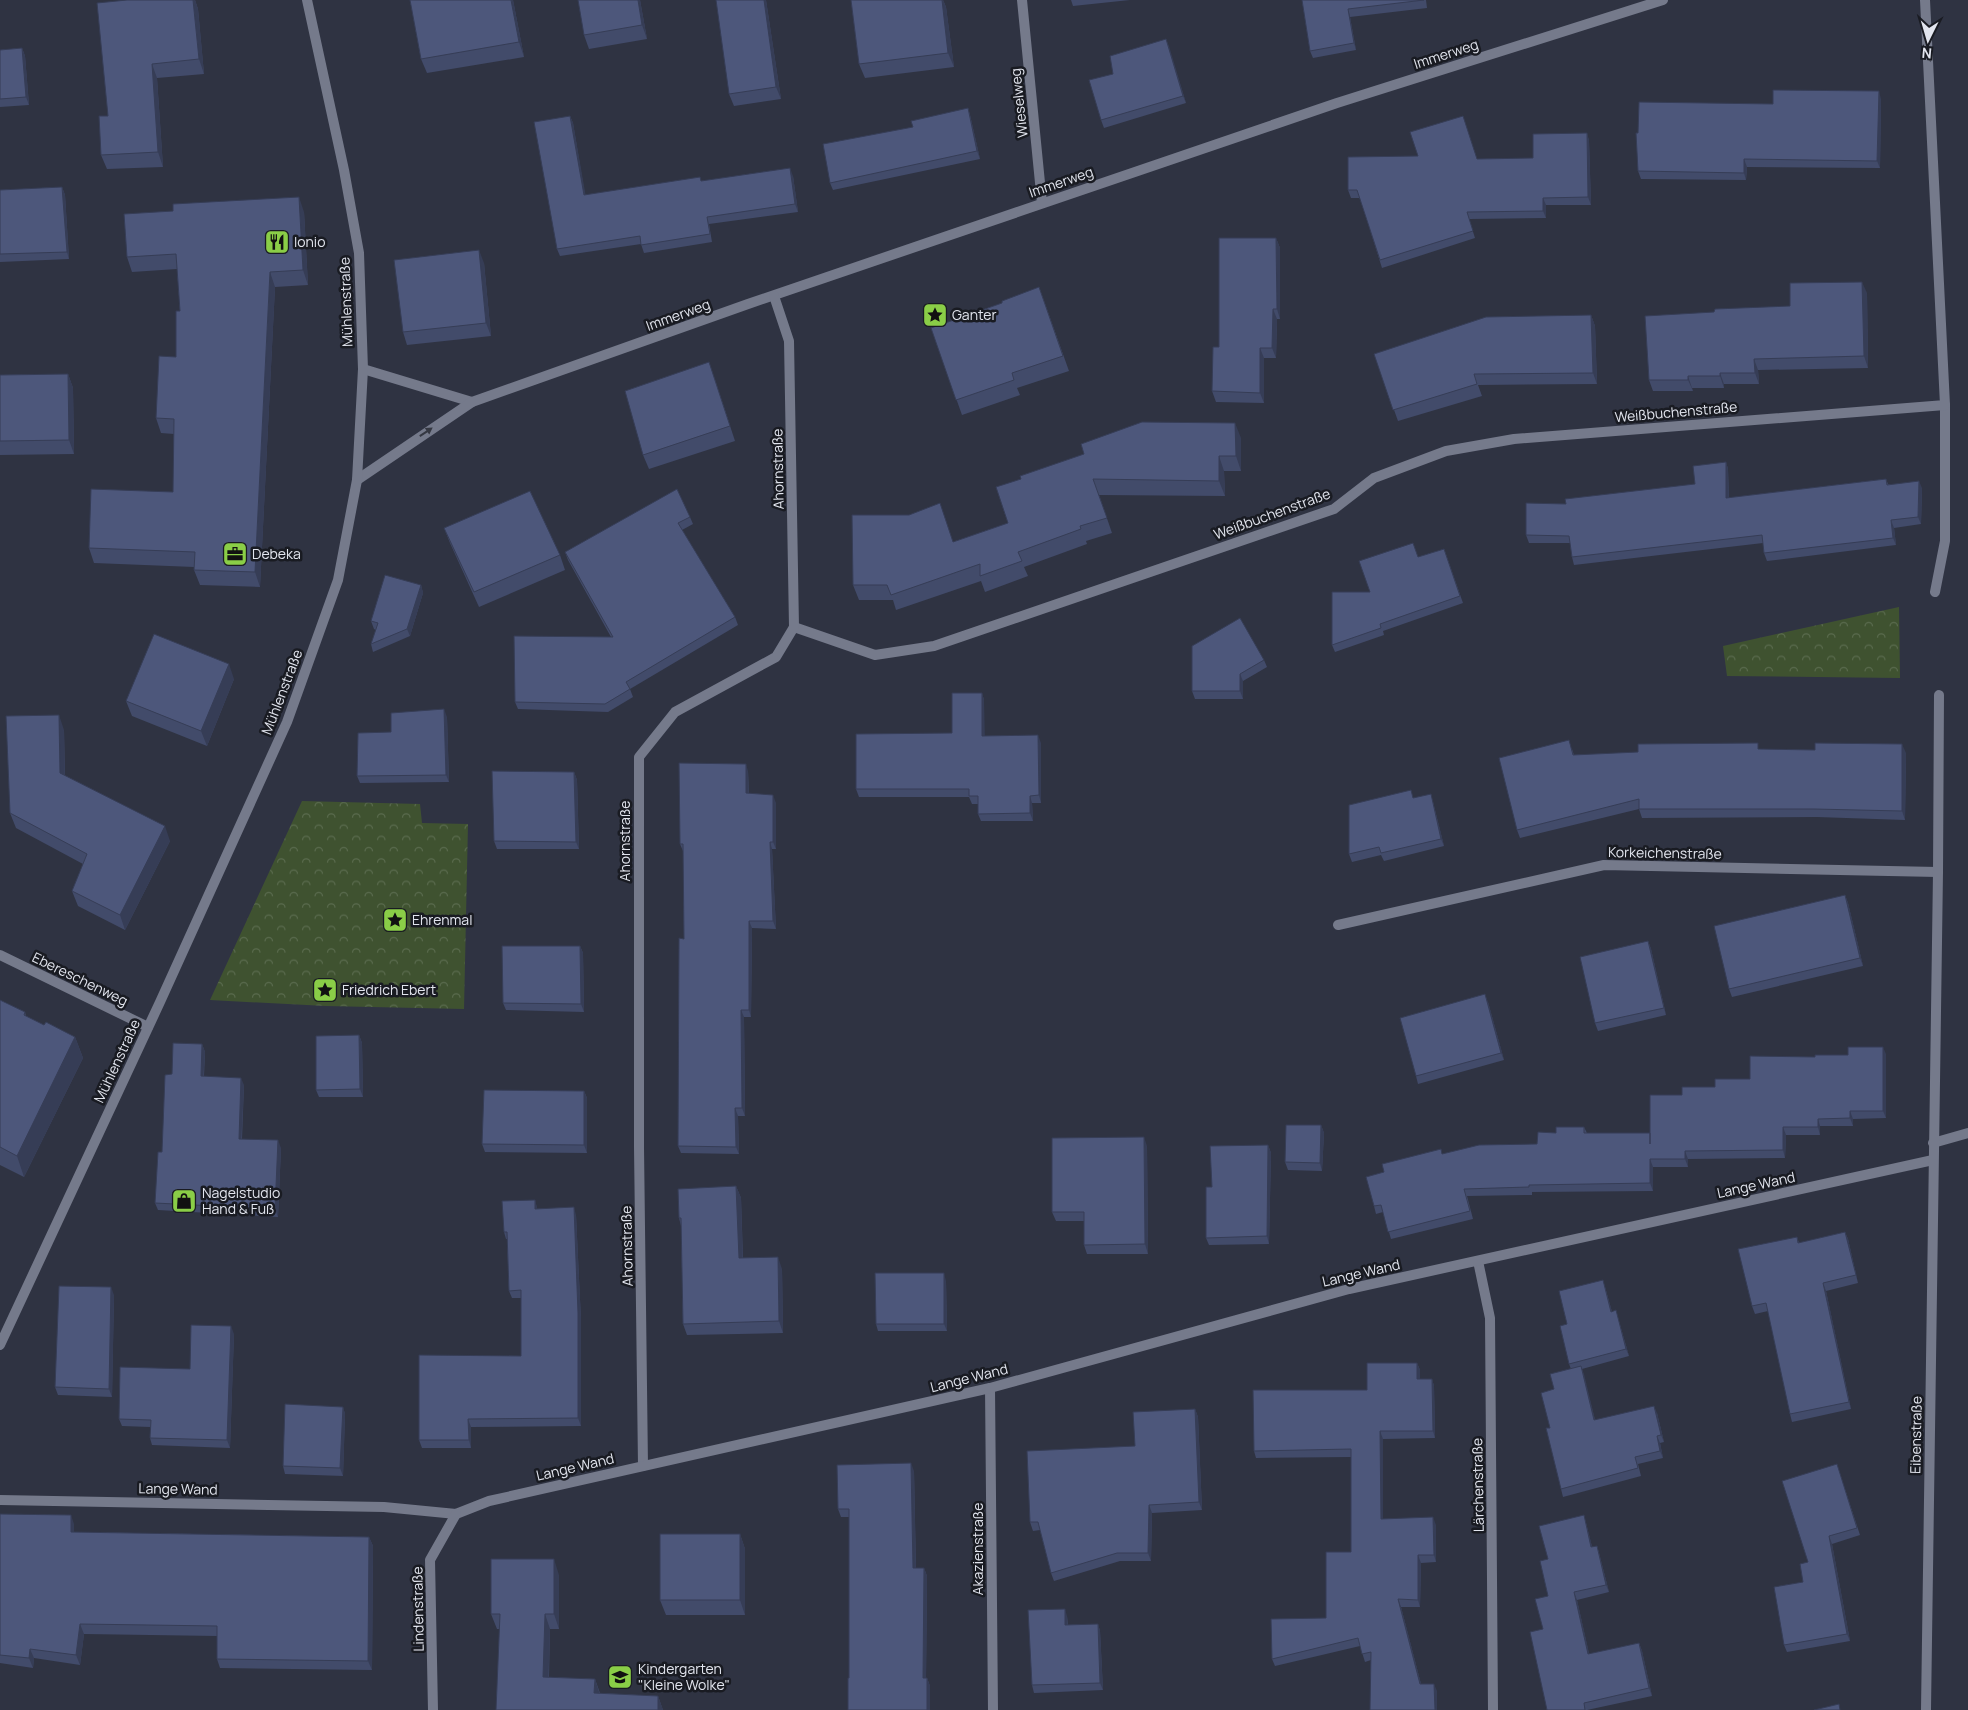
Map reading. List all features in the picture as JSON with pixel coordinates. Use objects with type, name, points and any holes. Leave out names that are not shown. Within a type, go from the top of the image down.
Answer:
[{"type":"street","name":"Mühlenstraße","points":[[0,1345],[148,1027],[286,722],[338,580],[357,480],[363,369],[359,253],[344,170],[307,0]]},
{"type":"street","name":"Wieselweg","points":[[1022,0],[1042,203]]},
{"type":"street","name":"Immerweg","points":[[357,480],[472,402],[1042,203],[1337,103],[1663,0]]},
{"type":"street","points":[[1926,0],[1945,405],[1944,541],[1935,592]]},
{"type":"street","name":"Ahornstraße","points":[[643,1466],[639,1147],[639,757],[675,712],[776,657],[794,628],[789,341],[774,296]]},
{"type":"street","points":[[363,369],[472,402]]},
{"type":"street","name":"Weißbuchenstraße","points":[[794,628],[875,655],[934,646],[1334,509],[1374,478],[1446,451],[1514,439],[1945,405]]},
{"type":"street","points":[[1933,1160],[1939,695]]},
{"type":"street","name":"Korkeichenstraße","points":[[1338,925],[1604,865],[1938,872]]},
{"type":"street","name":"Ebereschenweg","points":[[0,954],[148,1027]]},
{"type":"street","points":[[1933,1143],[1968,1133]]},
{"type":"street","name":"Lange Wand","points":[[0,1500],[384,1507],[456,1514],[489,1501],[990,1388],[1349,1290],[1933,1160]]},
{"type":"street","name":"Eibenstraße","points":[[1926,1710],[1933,1160]]},
{"type":"street","name":"Lärchenstraße","points":[[1478,1261],[1490,1318],[1493,1710]]},
{"type":"street","name":"Akazienstraße","points":[[990,1388],[993,1710]]},
{"type":"street","name":"Lindenstraße","points":[[433,1710],[430,1560],[456,1514]]},
{"type":"green space","points":[[1899,607],[1900,678],[1727,676],[1723,646]]},
{"type":"green space","points":[[302,801],[420,804],[422,823],[468,824],[464,1009],[326,1006],[210,1000]]},
{"type":"building","points":[[127,0],[193,0],[199,59],[152,64],[158,152],[101,155],[99,116],[108,116],[97,3]]},
{"type":"building","points":[[410,0],[511,0],[519,42],[421,59]]},
{"type":"building","points":[[578,0],[638,0],[642,25],[584,35]]},
{"type":"building","points":[[716,0],[764,0],[776,87],[729,94]]},
{"type":"building","points":[[851,0],[942,0],[948,53],[859,64]]},
{"type":"building","points":[[1302,0],[1424,0],[1348,9],[1354,43],[1310,51]]},
{"type":"building","points":[[1166,39],[1183,96],[1101,120],[1089,80],[1113,74],[1110,56]]},
{"type":"building","points":[[22,48],[26,97],[0,99],[0,50]]},
{"type":"building","points":[[1773,90],[1879,91],[1877,161],[1744,159],[1744,173],[1638,171],[1636,133],[1638,133],[1639,102],[1773,104]]},
{"type":"building","points":[[968,108],[977,151],[830,183],[823,144],[913,127],[911,121]]},
{"type":"building","points":[[570,116],[584,195],[700,177],[701,181],[790,168],[795,204],[707,217],[710,234],[641,245],[640,236],[557,249],[534,122]]},
{"type":"building","points":[[1463,116],[1477,159],[1533,158],[1533,134],[1587,133],[1588,197],[1543,198],[1543,211],[1467,212],[1473,231],[1380,260],[1357,190],[1348,190],[1348,157],[1418,156],[1410,132]]},
{"type":"building","points":[[62,187],[67,252],[0,254],[0,190]]},
{"type":"building","points":[[299,197],[303,270],[270,272],[255,572],[194,570],[195,552],[89,548],[91,489],[173,492],[174,419],[156,418],[159,356],[176,357],[176,311],[180,311],[176,254],[127,257],[124,214],[173,211],[173,204]]},
{"type":"building","points":[[1219,238],[1276,238],[1277,309],[1273,309],[1272,348],[1260,348],[1260,393],[1212,391],[1213,347],[1219,347]]},
{"type":"building","points":[[479,250],[486,323],[403,332],[394,260]]},
{"type":"building","points":[[1862,282],[1864,356],[1754,359],[1755,373],[1720,373],[1720,376],[1688,376],[1688,380],[1649,380],[1645,316],[1714,312],[1715,309],[1790,306],[1790,283]]},
{"type":"building","points":[[1039,287],[1063,356],[1012,373],[1014,380],[956,400],[931,328],[1002,303],[1002,301]]},
{"type":"building","points":[[1591,315],[1593,373],[1474,374],[1477,384],[1393,410],[1374,354],[1486,317]]},
{"type":"building","points":[[709,362],[730,426],[643,455],[625,391]]},
{"type":"building","points":[[68,374],[69,440],[0,441],[0,375]]},
{"type":"building","points":[[1142,422],[1235,423],[1236,456],[1219,456],[1219,481],[1093,479],[1107,518],[1080,526],[1081,529],[1018,552],[1022,561],[980,576],[980,564],[891,595],[887,585],[853,585],[852,515],[909,515],[940,503],[953,542],[1008,523],[996,487],[1021,479],[1020,476],[1084,454],[1081,444]]},
{"type":"building","points":[[1726,462],[1726,498],[1886,479],[1887,485],[1919,481],[1918,517],[1891,520],[1893,538],[1764,553],[1762,535],[1572,557],[1569,536],[1526,535],[1526,503],[1566,504],[1565,499],[1695,484],[1693,466]]},
{"type":"building","points":[[677,489],[690,517],[678,523],[735,617],[626,682],[630,689],[605,704],[515,702],[514,636],[613,637],[565,552]]},
{"type":"building","points":[[530,491],[560,555],[474,592],[444,528]]},
{"type":"building","points":[[1413,543],[1418,557],[1444,549],[1460,596],[1380,624],[1381,628],[1332,645],[1332,592],[1370,592],[1359,561]]},
{"type":"building","points":[[385,575],[421,585],[407,629],[371,644],[378,623],[371,621]]},
{"type":"building","points":[[1240,618],[1264,660],[1240,674],[1240,691],[1192,691],[1192,646]]},
{"type":"building","points":[[154,634],[229,664],[201,731],[126,701]]},
{"type":"building","points":[[952,693],[982,693],[982,736],[1038,735],[1039,795],[1030,796],[1030,813],[978,814],[978,796],[969,796],[969,789],[856,789],[856,734],[952,733]]},
{"type":"building","points":[[444,709],[446,775],[357,776],[358,733],[391,732],[391,713]]},
{"type":"building","points":[[59,715],[60,773],[165,826],[120,915],[72,891],[87,854],[10,813],[6,716]]},
{"type":"building","points":[[1569,740],[1573,755],[1638,752],[1638,744],[1758,743],[1758,749],[1815,750],[1815,743],[1902,744],[1902,811],[1639,809],[1639,799],[1517,830],[1499,758]]},
{"type":"building","points":[[679,763],[746,764],[746,793],[773,795],[773,842],[770,842],[773,921],[749,921],[749,1010],[741,1010],[742,1108],[735,1108],[736,1147],[678,1146],[679,938],[684,939],[683,844],[680,844]]},
{"type":"building","points":[[492,771],[574,772],[576,842],[494,841]]},
{"type":"building","points":[[1411,790],[1413,798],[1431,794],[1441,839],[1381,853],[1379,847],[1349,854],[1349,805]]},
{"type":"building","points":[[1845,895],[1860,958],[1729,989],[1714,926]]},
{"type":"building","points":[[1648,941],[1664,1008],[1595,1023],[1580,957]]},
{"type":"building","points":[[502,946],[580,946],[581,1004],[503,1003]]},
{"type":"building","points":[[1485,994],[1501,1053],[1416,1076],[1400,1018]]},
{"type":"building","points":[[0,1000],[25,1012],[24,1015],[44,1025],[46,1022],[75,1037],[17,1156],[0,1147]]},
{"type":"building","points":[[359,1035],[360,1089],[316,1090],[316,1036]]},
{"type":"building","points":[[173,1043],[202,1044],[201,1076],[241,1078],[239,1139],[278,1140],[275,1209],[155,1203],[158,1152],[162,1152],[165,1075],[172,1074]]},
{"type":"building","points":[[1848,1047],[1883,1047],[1883,1111],[1850,1111],[1850,1118],[1818,1119],[1818,1127],[1783,1127],[1783,1150],[1685,1151],[1685,1159],[1650,1159],[1650,1183],[1529,1185],[1529,1187],[1464,1189],[1470,1211],[1388,1232],[1381,1205],[1374,1206],[1366,1177],[1384,1172],[1382,1164],[1441,1149],[1442,1154],[1479,1145],[1537,1144],[1538,1132],[1556,1133],[1556,1127],[1584,1127],[1584,1133],[1650,1133],[1650,1095],[1682,1095],[1682,1087],[1715,1087],[1715,1079],[1750,1079],[1750,1056],[1815,1057],[1815,1055],[1848,1055]]},
{"type":"building","points":[[484,1090],[584,1091],[584,1145],[482,1144]]},
{"type":"building","points":[[1286,1125],[1321,1125],[1320,1163],[1285,1162]]},
{"type":"building","points":[[1144,1137],[1145,1244],[1084,1245],[1084,1212],[1052,1212],[1052,1138]]},
{"type":"building","points":[[1268,1145],[1267,1236],[1206,1238],[1206,1187],[1212,1187],[1210,1146]]},
{"type":"building","points":[[736,1186],[739,1258],[778,1257],[779,1321],[683,1324],[681,1218],[679,1218],[678,1189]]},
{"type":"building","points":[[535,1200],[535,1209],[574,1207],[578,1313],[578,1418],[468,1419],[469,1440],[419,1440],[419,1355],[521,1356],[521,1290],[509,1291],[507,1232],[504,1232],[502,1201]]},
{"type":"building","points":[[1845,1232],[1856,1275],[1823,1283],[1849,1402],[1790,1414],[1766,1303],[1752,1306],[1738,1249],[1797,1237],[1798,1243]]},
{"type":"building","points":[[875,1273],[944,1273],[944,1324],[876,1324]]},
{"type":"building","points":[[1603,1280],[1611,1312],[1616,1310],[1626,1349],[1569,1364],[1560,1326],[1567,1324],[1559,1291]]},
{"type":"building","points":[[59,1286],[111,1287],[109,1389],[55,1387]]},
{"type":"building","points":[[191,1325],[231,1326],[227,1440],[150,1438],[151,1420],[119,1419],[120,1367],[190,1369]]},
{"type":"building","points":[[1367,1363],[1417,1363],[1417,1379],[1432,1379],[1433,1431],[1380,1431],[1381,1519],[1433,1517],[1434,1555],[1418,1555],[1418,1600],[1398,1599],[1420,1684],[1434,1684],[1435,1710],[1370,1710],[1371,1652],[1362,1654],[1358,1638],[1272,1659],[1271,1619],[1326,1618],[1326,1552],[1351,1552],[1351,1449],[1254,1451],[1253,1390],[1367,1390]]},
{"type":"building","points":[[1581,1366],[1594,1420],[1654,1406],[1661,1435],[1657,1436],[1660,1451],[1635,1457],[1638,1468],[1561,1489],[1546,1428],[1550,1428],[1541,1393],[1554,1389],[1550,1374]]},
{"type":"building","points":[[285,1404],[343,1407],[340,1468],[283,1466]]},
{"type":"building","points":[[1195,1409],[1199,1502],[1149,1505],[1148,1553],[1117,1553],[1051,1573],[1038,1522],[1030,1522],[1027,1451],[1135,1446],[1133,1412]]},
{"type":"building","points":[[911,1463],[913,1568],[924,1568],[923,1678],[927,1678],[927,1710],[848,1710],[849,1509],[838,1509],[837,1465]]},
{"type":"building","points":[[1837,1464],[1857,1528],[1829,1536],[1847,1634],[1784,1645],[1774,1587],[1803,1582],[1800,1564],[1808,1562],[1782,1481]]},
{"type":"building","points":[[0,1514],[71,1515],[71,1532],[369,1537],[368,1661],[217,1659],[217,1626],[80,1624],[76,1655],[30,1649],[29,1658],[0,1655]]},
{"type":"building","points":[[1584,1515],[1591,1547],[1597,1546],[1606,1585],[1574,1592],[1588,1654],[1639,1643],[1649,1688],[1584,1703],[1585,1710],[1547,1710],[1530,1632],[1543,1629],[1535,1599],[1548,1596],[1540,1561],[1548,1559],[1539,1526]]},
{"type":"building","points":[[660,1534],[740,1534],[740,1600],[660,1600]]},
{"type":"building","points":[[491,1559],[554,1559],[554,1614],[545,1614],[543,1677],[595,1679],[594,1693],[658,1696],[658,1710],[496,1710],[500,1614],[491,1614]]},
{"type":"building","points":[[1065,1609],[1065,1625],[1098,1624],[1100,1683],[1032,1685],[1028,1610]]},
{"type":"building","points":[[1839,1704],[1840,1710],[1814,1710]]},
{"type":"place","name":"Ionio","points":[[277,242]]},
{"type":"place","name":"Ganter","points":[[935,315]]},
{"type":"place","name":"Debeka","points":[[235,554]]},
{"type":"place","name":"Ehrenmal","points":[[395,920]]},
{"type":"place","name":"Friedrich Ebert","points":[[325,990]]},
{"type":"place","name":"Nagelstudio Hand & Fuß","points":[[184,1201]]},
{"type":"place","name":"Kindergarten \"Kleine Wolke\"","points":[[620,1677]]}]
